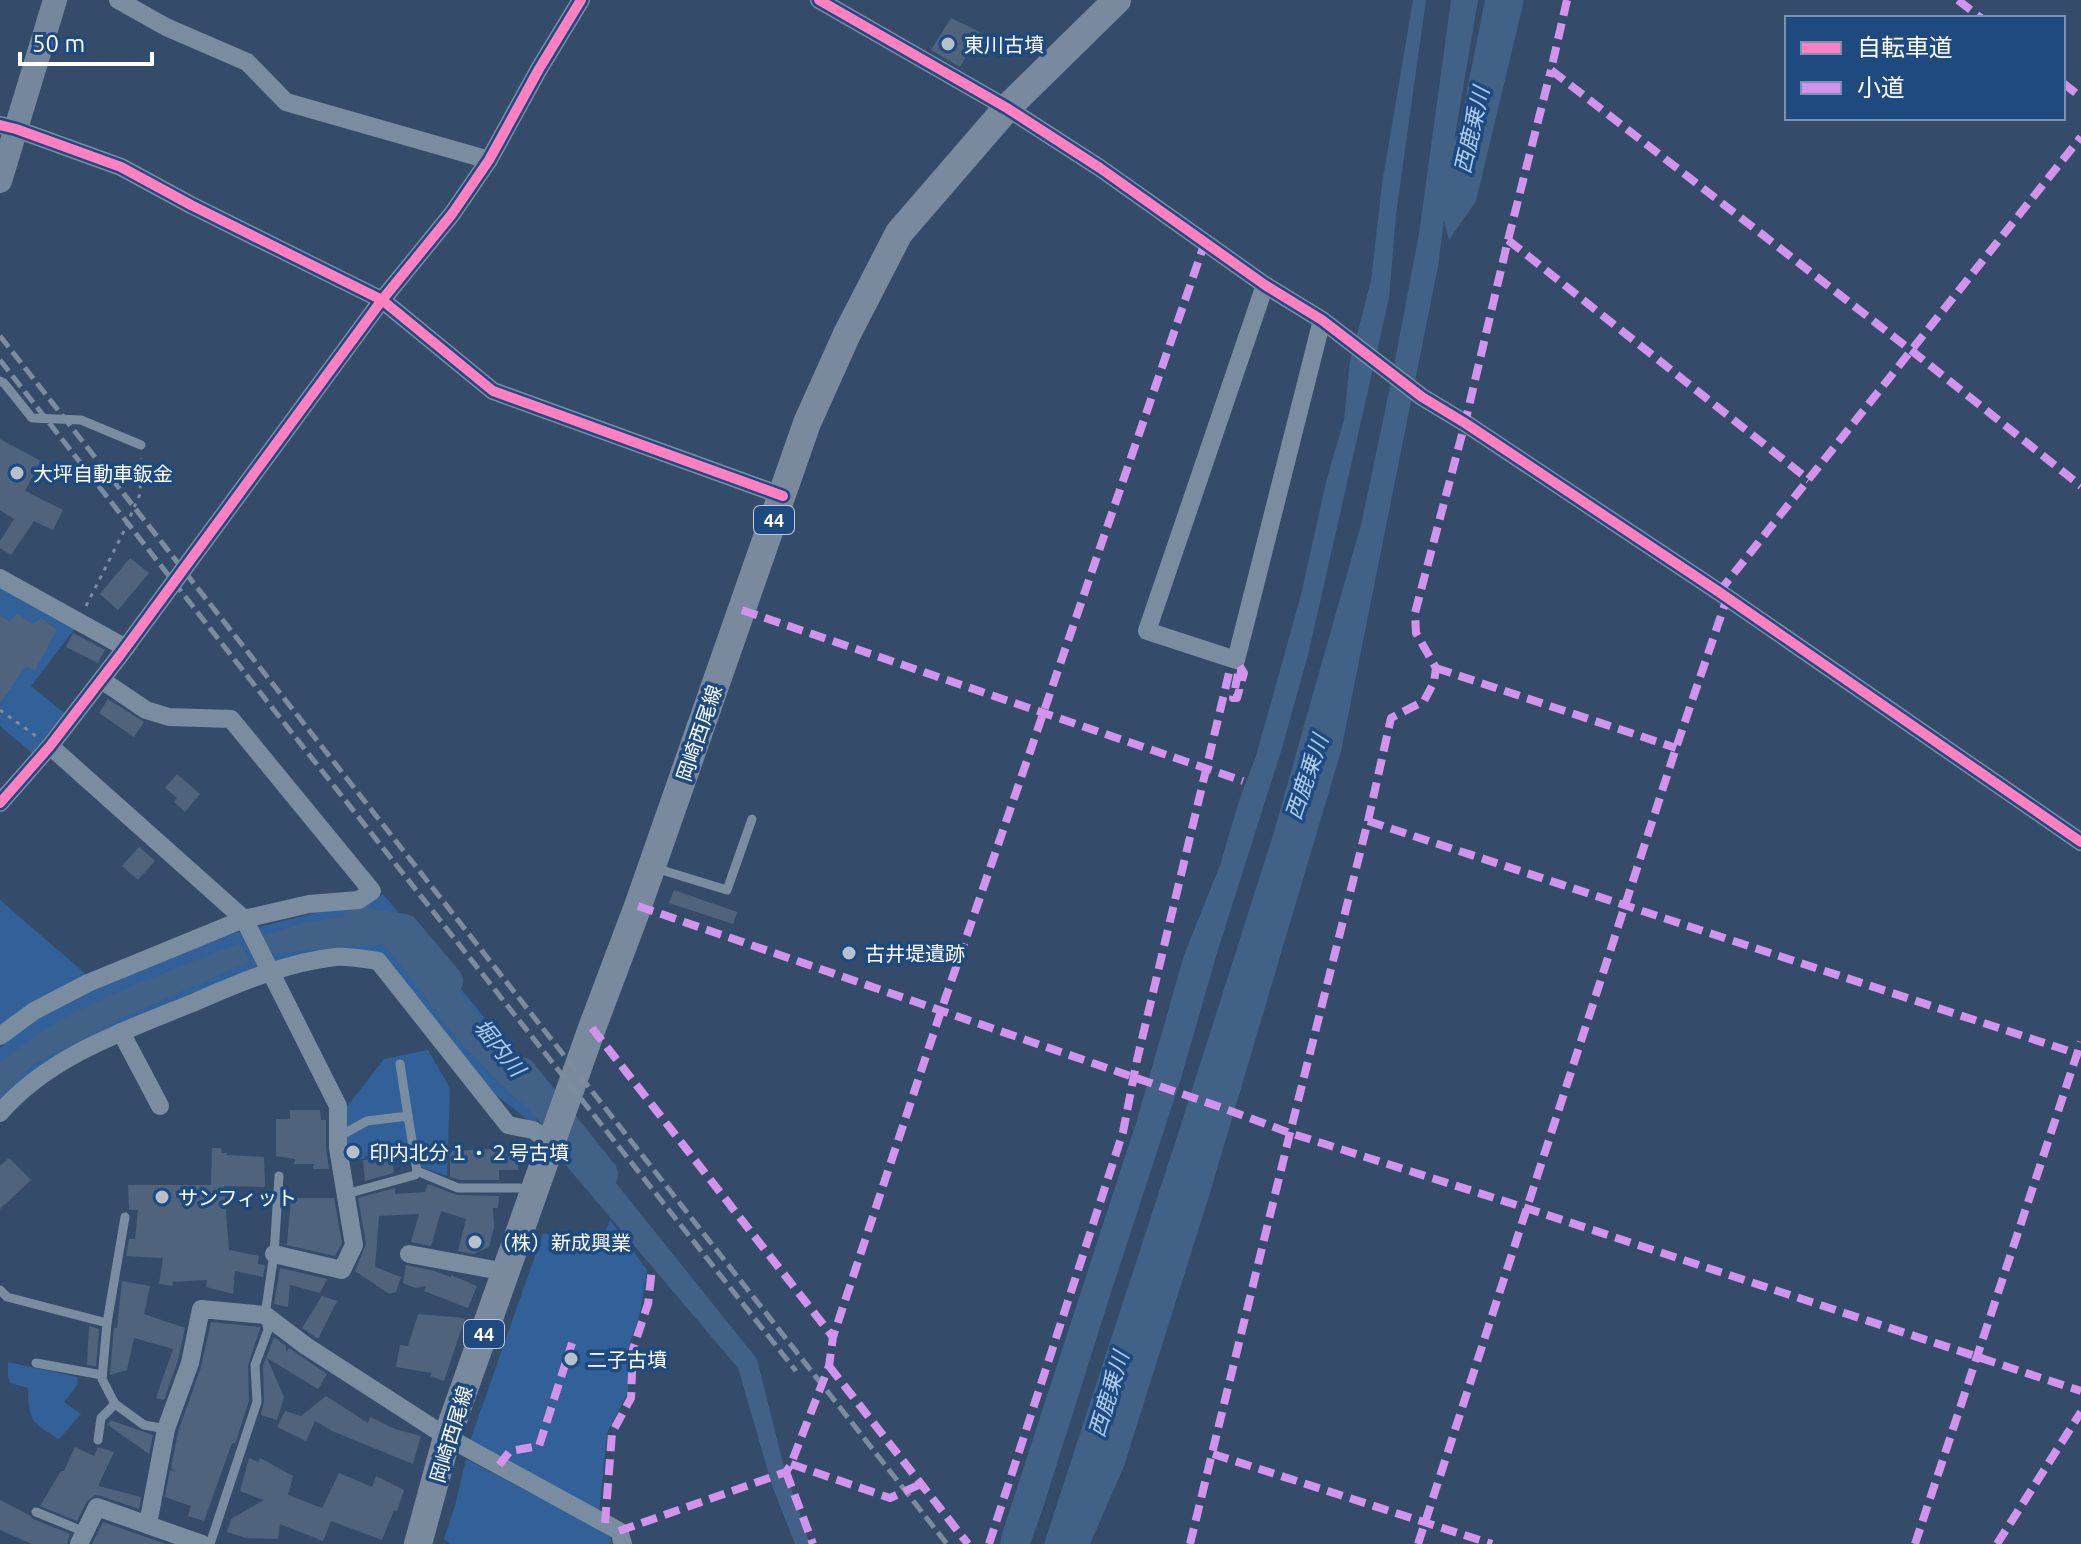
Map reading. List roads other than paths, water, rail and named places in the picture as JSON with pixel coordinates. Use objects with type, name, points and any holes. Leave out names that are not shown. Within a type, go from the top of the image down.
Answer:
[{"type":"main road","points":[[0,181],[8,127],[55,0]]},
{"type":"main road","name":"岡崎西尾線","points":[[418,1544],[447,1437],[533,1194],[652,867],[807,423],[847,334],[899,233],[1007,108],[1117,0]]},
{"type":"street","points":[[118,0],[145,6],[166,27],[247,62],[286,102],[489,160]]},
{"type":"street","points":[[0,803],[50,746],[126,648],[382,300],[452,214],[489,160],[581,0]]},
{"type":"street","points":[[819,0],[1007,108],[1100,168],[1265,285],[1322,320],[1422,397],[1719,592],[2081,842]]},
{"type":"street","points":[[8,127],[121,167],[382,300],[493,391],[783,496]]},
{"type":"street","points":[[1265,285],[1147,631],[1236,660],[1322,320]]},
{"type":"street","points":[[0,578],[126,648]]},
{"type":"street","points":[[0,1036],[34,1011],[88,983],[244,919],[309,904],[359,900],[372,891],[231,719],[169,717],[146,710],[106,683]]},
{"type":"street","points":[[50,746],[244,919],[338,1106],[338,1148],[354,1245],[342,1270],[274,1254]]},
{"type":"street","points":[[0,1113],[10,1101],[62,1061],[121,1032],[270,971],[337,957],[378,961],[508,1125],[533,1130],[557,1128]]},
{"type":"street","points":[[121,1032],[160,1106]]},
{"type":"street","points":[[409,1254],[506,1272]]},
{"type":"street","points":[[148,1524],[166,1429],[190,1363],[201,1309],[265,1315],[306,1346],[447,1437],[619,1531],[623,1544]]},
{"type":"street","points":[[82,1538],[97,1507],[202,1544]]},
{"type":"lane","points":[[0,381],[32,418],[81,420],[141,445]]},
{"type":"lane","points":[[652,867],[727,890],[752,819]]},
{"type":"lane","points":[[346,1194],[415,1175],[417,1171],[400,1064]]},
{"type":"lane","points":[[338,1137],[367,1121],[408,1116]]},
{"type":"lane","points":[[417,1171],[458,1188],[520,1188],[533,1194]]},
{"type":"lane","points":[[210,1544],[257,1402],[255,1365],[268,1330],[265,1315],[274,1254],[279,1176]]},
{"type":"lane","points":[[125,1217],[107,1323],[102,1379],[115,1404],[144,1425],[166,1429]]},
{"type":"lane","points":[[0,1290],[7,1297],[107,1323]]},
{"type":"lane","points":[[36,1363],[102,1375]]},
{"type":"lane","points":[[98,1440],[101,1418],[115,1404]]},
{"type":"lane","points":[[36,1512],[82,1538]]},
{"type":"water","points":[[1413,0],[1426,0],[1396,214],[1389,298],[1308,655],[1181,1078],[1042,1511],[1030,1544],[1000,1544],[1137,1120],[1184,955],[1220,865],[1256,756],[1301,595],[1327,478],[1344,420],[1350,361],[1371,281],[1382,184]]},
{"type":"water","name":"西鹿乗川","points":[[1451,0],[1478,0],[1454,141],[1461,121],[1485,0],[1524,0],[1476,201],[1449,240],[1444,220],[1438,266],[1341,751],[1209,1196],[1124,1466],[1090,1544],[1044,1544],[1273,835],[1361,525],[1419,234]]},
{"type":"water","points":[[369,916],[393,922],[443,971],[548,1102],[542,1120],[509,1093],[455,1037],[383,944],[270,954],[261,937],[304,923]]},
{"type":"water","points":[[239,943],[251,961],[124,1017],[33,1065],[0,1099],[0,1062],[57,1021],[117,992]]},
{"type":"water","points":[[579,1137],[757,1359],[784,1467],[810,1544],[795,1544],[773,1488],[738,1368],[564,1163]]},
{"type":"waterway","name":"堀内川","points":[[358,922],[404,930],[447,981]]},
{"type":"waterway","name":"堀内川","points":[[521,1073],[602,1174]]},
{"type":"railway","points":[[0,336],[947,1544]]},
{"type":"railway","points":[[0,360],[796,1371]]},
{"type":"place","name":"東川古墳","points":[[948,44]]},
{"type":"place","name":"大坪自動車鈑金","points":[[17,473]]},
{"type":"place","name":"古井堤遺跡","points":[[849,953]]},
{"type":"place","name":"印内北分１・２号古墳","points":[[353,1152]]},
{"type":"place","name":"サンフィット","points":[[162,1197]]},
{"type":"place","name":"（株）新成興業","points":[[475,1242]]},
{"type":"place","name":"二子古墳","points":[[571,1359]]}]
